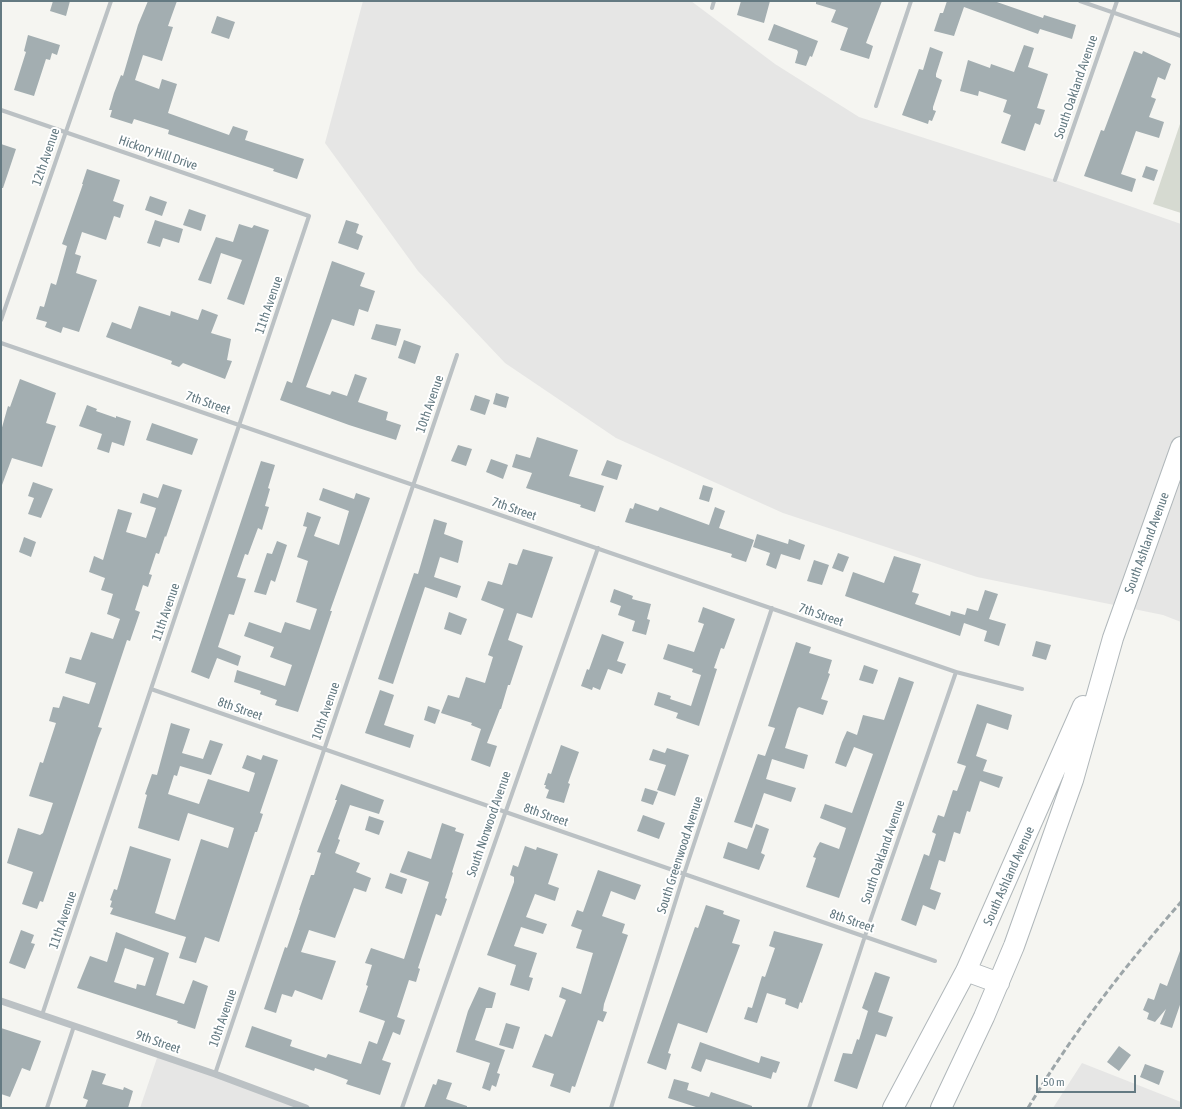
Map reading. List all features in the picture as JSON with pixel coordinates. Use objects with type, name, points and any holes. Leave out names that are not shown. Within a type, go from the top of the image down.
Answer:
[{"type":"main road","name":"South Ashland Avenue","points":[[941,1108],[999,983],[1073,780],[1113,638],[1181,447]]},
{"type":"main road","name":"South Ashland Avenue","points":[[893,1108],[966,971],[1113,638]]},
{"type":"main road","points":[[966,971],[999,983]]},
{"type":"street","name":"12th Avenue","points":[[1,320],[110,1]]},
{"type":"street","points":[[712,8],[714,1]]},
{"type":"street","points":[[876,106],[911,1]]},
{"type":"street","points":[[1080,1],[1181,36]]},
{"type":"street","name":"South Oakland Avenue","points":[[1055,180],[1117,1]]},
{"type":"street","name":"Hickory Hill Drive","points":[[1,110],[309,216]]},
{"type":"street","name":"11th Avenue","points":[[42,1015],[309,216]]},
{"type":"street","name":"7th Street","points":[[1,343],[240,424],[956,672],[1022,689]]},
{"type":"street","name":"10th Avenue","points":[[215,1074],[457,355]]},
{"type":"street","name":"South Norwood Avenue","points":[[402,1108],[504,811],[598,548]]},
{"type":"street","name":"South Greenwood Avenue","points":[[611,1108],[684,874],[772,608]]},
{"type":"street","name":"South Oakland Avenue","points":[[809,1108],[865,936],[956,672]]},
{"type":"street","name":"8th Street","points":[[151,689],[935,960]]},
{"type":"street","name":"9th Street","points":[[1,1001],[215,1074],[306,1108]]},
{"type":"street","points":[[47,1108],[74,1026]]},
{"type":"shaded area","points":[[363,1],[691,1],[775,64],[859,117],[1055,180],[1181,224],[1181,622],[1163,615],[977,577],[783,513],[616,438],[505,363],[418,271],[325,143]]},
{"type":"shaded area","points":[[1181,121],[1181,213],[1153,204]]},
{"type":"shaded area","points":[[158,1055],[306,1108],[140,1108]]},
{"type":"shaded area","points":[[1082,1063],[1181,1102],[1181,1108],[1053,1108]]},
{"type":"building","points":[[53,1],[70,1],[66,16],[50,11]]},
{"type":"building","points":[[148,1],[177,1],[168,26],[173,27],[162,61],[143,55],[135,80],[159,89],[162,79],[177,84],[168,113],[229,135],[233,126],[248,131],[245,140],[304,159],[297,179],[273,171],[274,169],[168,134],[169,130],[134,119],[132,124],[110,117],[112,110],[109,110],[114,93],[121,75],[123,76],[138,25]]},
{"type":"building","points":[[741,1],[770,1],[764,23],[737,15]]},
{"type":"building","points":[[816,1],[882,1],[866,43],[873,46],[869,59],[840,50],[848,28],[831,22],[836,10],[816,4]]},
{"type":"building","points":[[947,1],[994,1],[1043,18],[1044,15],[1076,25],[1072,39],[1040,29],[1038,34],[964,7],[954,36],[934,31],[940,13],[943,13]]},
{"type":"building","points":[[217,16],[235,22],[229,39],[211,33]]},
{"type":"building","points":[[774,24],[818,41],[812,57],[810,56],[806,66],[795,63],[798,52],[797,50],[768,40]]},
{"type":"building","points":[[28,35],[60,45],[57,55],[52,53],[50,60],[46,59],[34,96],[14,90],[26,52],[24,51]]},
{"type":"building","points":[[1024,45],[1034,48],[1028,67],[1048,74],[1037,108],[1045,110],[1040,125],[1035,123],[1025,151],[1001,143],[1011,115],[1003,112],[1007,100],[979,91],[978,96],[960,91],[968,60],[990,68],[991,64],[1014,72]]},
{"type":"building","points":[[930,47],[943,52],[936,74],[936,77],[942,80],[933,107],[933,110],[936,111],[932,121],[929,120],[928,124],[902,115],[919,69],[923,70]]},
{"type":"building","points":[[1134,51],[1142,54],[1143,51],[1171,64],[1165,80],[1158,77],[1151,97],[1156,99],[1149,117],[1164,122],[1159,138],[1136,131],[1121,174],[1136,179],[1132,192],[1084,176],[1101,130],[1104,131]]},
{"type":"building","points":[[1,144],[16,149],[3,188],[1,188]]},
{"type":"building","points":[[1146,166],[1158,170],[1154,181],[1142,177]]},
{"type":"building","points":[[87,169],[120,180],[113,201],[124,205],[120,218],[114,216],[106,240],[82,232],[75,254],[81,256],[76,273],[97,280],[79,332],[63,327],[61,333],[45,327],[47,322],[36,319],[40,306],[44,307],[51,283],[56,285],[67,246],[62,244]]},
{"type":"building","points":[[150,196],[167,202],[162,216],[145,210]]},
{"type":"building","points":[[189,209],[206,215],[201,231],[183,225]]},
{"type":"building","points":[[155,220],[183,229],[179,243],[163,238],[160,247],[147,243]]},
{"type":"building","points":[[346,220],[359,224],[356,233],[363,236],[358,250],[338,243]]},
{"type":"building","points":[[239,224],[252,228],[254,225],[269,230],[244,305],[227,299],[242,260],[221,253],[211,284],[198,280],[216,237],[233,242]]},
{"type":"building","points":[[332,261],[365,273],[360,286],[375,291],[368,312],[359,309],[354,326],[332,319],[306,387],[330,395],[332,391],[347,396],[355,374],[367,378],[358,402],[388,412],[386,420],[401,425],[396,440],[280,400],[287,381],[292,383]]},
{"type":"building","points":[[139,306],[170,316],[171,311],[198,320],[202,309],[218,315],[211,333],[231,339],[227,360],[232,361],[225,379],[183,363],[179,367],[171,364],[172,361],[106,337],[112,322],[131,329]]},
{"type":"building","points":[[376,324],[401,329],[396,346],[371,339]]},
{"type":"building","points":[[404,340],[421,346],[415,364],[398,358]]},
{"type":"building","points":[[20,379],[56,393],[46,423],[56,426],[42,467],[12,458],[2,485],[1,431],[8,406],[10,407]]},
{"type":"building","points":[[496,393],[509,397],[506,408],[493,404]]},
{"type":"building","points":[[475,395],[490,400],[485,415],[470,410]]},
{"type":"building","points":[[87,405],[97,409],[96,411],[116,418],[116,416],[131,421],[124,446],[112,442],[109,453],[97,449],[102,434],[79,426]]},
{"type":"building","points":[[152,423],[198,439],[192,455],[146,440]]},
{"type":"building","points":[[537,437],[578,450],[569,476],[604,486],[595,512],[580,507],[581,505],[526,488],[532,473],[512,467],[516,454],[530,458]]},
{"type":"building","points":[[458,445],[472,449],[466,466],[451,461]]},
{"type":"building","points":[[491,459],[508,465],[503,479],[486,472]]},
{"type":"building","points":[[607,460],[622,465],[617,480],[601,475]]},
{"type":"building","points":[[261,461],[275,465],[268,488],[270,489],[265,506],[269,507],[262,530],[258,528],[248,555],[245,554],[237,577],[246,579],[234,615],[229,614],[218,647],[241,656],[238,666],[217,658],[209,679],[191,672]]},
{"type":"building","points":[[33,482],[53,489],[41,518],[28,514],[34,498],[28,496]]},
{"type":"building","points":[[163,484],[182,490],[159,554],[156,553],[149,574],[152,575],[148,587],[143,585],[135,610],[140,612],[130,641],[127,640],[98,727],[102,728],[43,902],[40,901],[37,909],[22,904],[33,872],[7,863],[18,828],[40,835],[43,833],[53,803],[29,796],[40,762],[43,763],[56,723],[49,721],[53,707],[59,708],[63,696],[89,704],[96,683],[65,673],[70,657],[81,660],[91,632],[113,639],[120,619],[107,614],[113,594],[101,590],[105,578],[89,572],[94,556],[103,560],[118,509],[132,513],[126,532],[146,538],[156,508],[140,503],[143,493],[158,498]]},
{"type":"building","points":[[703,485],[713,488],[709,502],[699,499]]},
{"type":"building","points":[[323,488],[354,499],[356,493],[370,498],[330,611],[332,611],[298,712],[275,705],[277,700],[260,694],[261,691],[234,682],[237,670],[285,686],[292,665],[270,657],[274,647],[244,636],[249,622],[281,633],[285,622],[310,630],[317,609],[296,602],[308,561],[297,557],[307,527],[303,526],[307,512],[321,517],[314,536],[339,545],[349,511],[319,500]]},
{"type":"building","points":[[635,503],[658,511],[660,507],[709,525],[715,507],[725,511],[719,528],[754,540],[746,562],[731,557],[732,554],[625,522],[630,508],[633,509]]},
{"type":"building","points":[[434,519],[447,523],[444,534],[463,541],[458,563],[440,557],[434,577],[461,586],[457,598],[425,587],[393,684],[378,679],[414,573],[418,574]]},
{"type":"building","points":[[757,534],[788,544],[789,539],[805,545],[800,560],[781,554],[776,569],[766,565],[770,553],[753,547]]},
{"type":"building","points":[[24,537],[36,542],[31,557],[19,552]]},
{"type":"building","points":[[277,541],[287,545],[275,582],[271,580],[266,595],[254,592],[267,553],[272,554]]},
{"type":"building","points":[[523,549],[553,557],[532,618],[517,613],[508,640],[523,646],[510,685],[508,685],[501,709],[487,743],[497,746],[490,767],[471,760],[481,729],[471,725],[472,723],[441,713],[448,695],[459,698],[466,677],[485,683],[493,657],[488,655],[504,609],[481,600],[488,581],[502,585],[509,563],[517,565]]},
{"type":"building","points":[[838,553],[849,557],[843,572],[832,568]]},
{"type":"building","points":[[894,556],[921,564],[912,592],[919,594],[915,604],[950,616],[951,611],[965,615],[967,608],[978,611],[985,590],[998,594],[989,619],[1006,624],[999,646],[984,641],[987,631],[964,623],[960,636],[845,596],[853,572],[884,583]]},
{"type":"building","points":[[814,560],[829,565],[822,585],[807,581]]},
{"type":"building","points":[[614,589],[633,596],[632,599],[651,604],[647,619],[650,620],[646,635],[632,631],[635,621],[618,615],[621,606],[610,602]]},
{"type":"building","points":[[703,607],[735,619],[724,649],[721,648],[714,668],[717,669],[699,726],[676,718],[678,713],[654,705],[658,692],[671,696],[670,699],[691,706],[701,675],[692,672],[693,669],[663,659],[668,644],[694,652],[704,624],[698,622]]},
{"type":"building","points":[[449,612],[467,619],[461,635],[444,629]]},
{"type":"building","points":[[602,634],[624,642],[617,661],[626,664],[622,674],[608,669],[600,690],[593,687],[592,690],[581,686],[587,669],[589,670]]},
{"type":"building","points":[[1036,641],[1051,645],[1046,660],[1032,656]]},
{"type":"building","points":[[796,642],[811,647],[809,653],[832,660],[828,673],[830,674],[821,699],[828,701],[823,715],[799,707],[797,709],[785,748],[808,755],[804,769],[772,759],[766,779],[796,788],[791,802],[764,793],[752,828],[734,822],[758,754],[765,756],[775,728],[768,726]]},
{"type":"building","points":[[864,665],[878,670],[873,684],[859,680]]},
{"type":"building","points":[[899,677],[914,682],[839,898],[806,887],[816,858],[813,857],[820,842],[839,849],[846,828],[820,818],[825,804],[852,813],[873,754],[854,747],[846,767],[835,763],[842,742],[847,731],[857,735],[863,715],[884,720]]},
{"type":"building","points":[[380,690],[394,695],[384,725],[414,735],[410,748],[365,733]]},
{"type":"building","points":[[977,704],[1012,715],[1008,730],[987,723],[976,756],[987,760],[983,771],[1003,777],[999,788],[980,781],[970,812],[967,811],[960,834],[954,832],[945,862],[939,860],[930,889],[941,893],[935,910],[923,905],[916,926],[901,920],[924,854],[929,856],[936,834],[932,832],[938,815],[944,817],[953,790],[957,791],[966,766],[957,763]]},
{"type":"building","points":[[428,706],[440,710],[435,724],[424,720]]},
{"type":"building","points":[[171,723],[190,729],[182,753],[203,759],[210,740],[223,744],[211,775],[180,766],[177,776],[174,775],[168,794],[199,804],[208,779],[249,792],[255,773],[242,768],[247,755],[261,760],[263,755],[278,760],[260,813],[263,814],[257,832],[255,832],[219,942],[205,937],[196,963],[179,958],[186,937],[110,914],[113,908],[110,907],[112,901],[110,900],[114,889],[117,890],[130,846],[171,859],[155,913],[175,920],[201,839],[228,848],[234,828],[188,813],[179,841],[138,828],[147,795],[145,794],[152,774],[157,775]]},
{"type":"building","points":[[561,745],[579,752],[568,783],[570,784],[564,803],[546,798],[549,790],[545,788],[546,785],[544,785],[548,773],[551,774]]},
{"type":"building","points":[[667,748],[689,755],[675,796],[657,790],[666,765],[649,760],[653,749],[665,753]]},
{"type":"building","points":[[341,784],[384,800],[379,814],[350,805],[338,839],[340,840],[335,853],[360,863],[356,872],[371,878],[366,892],[354,888],[335,938],[309,930],[301,952],[336,961],[322,1000],[295,990],[292,997],[282,994],[276,1013],[264,1009],[285,947],[287,948],[311,875],[314,875],[321,853],[317,852],[337,800],[335,800]]},
{"type":"building","points":[[645,788],[658,792],[653,805],[641,801]]},
{"type":"building","points":[[643,815],[665,823],[659,839],[637,831]]},
{"type":"building","points":[[369,816],[384,821],[379,835],[365,830]]},
{"type":"building","points":[[442,823],[456,828],[455,831],[464,834],[452,872],[453,873],[445,898],[447,899],[441,916],[436,914],[418,968],[420,969],[416,982],[409,980],[397,1017],[405,1020],[400,1035],[393,1032],[382,1060],[391,1063],[380,1095],[346,1084],[348,1080],[332,1074],[315,1068],[314,1071],[245,1047],[252,1026],[292,1040],[290,1046],[326,1058],[328,1054],[361,1064],[369,1041],[377,1044],[385,1021],[359,1012],[368,986],[366,985],[372,965],[365,963],[371,948],[404,959],[429,882],[400,872],[408,851],[431,859]]},
{"type":"building","points":[[756,824],[769,829],[761,853],[765,855],[759,870],[723,858],[728,842],[747,849]]},
{"type":"building","points":[[525,846],[536,850],[537,847],[558,854],[548,884],[559,888],[555,901],[535,894],[526,917],[547,924],[543,934],[521,927],[514,946],[537,953],[529,977],[533,978],[529,991],[510,985],[516,965],[487,955],[514,882],[514,877],[510,875],[513,865],[518,867]]},
{"type":"building","points":[[598,870],[641,885],[635,900],[611,891],[602,916],[625,924],[622,933],[628,935],[604,1004],[603,1011],[607,1012],[603,1022],[598,1020],[575,1087],[572,1086],[570,1093],[550,1086],[554,1074],[532,1067],[545,1034],[552,1037],[566,1000],[559,997],[562,987],[581,994],[593,953],[576,948],[582,930],[571,926],[577,910],[583,912]]},
{"type":"building","points":[[390,873],[407,879],[402,894],[385,888]]},
{"type":"building","points":[[706,905],[724,911],[723,914],[740,920],[732,943],[740,945],[707,1033],[678,1023],[668,1053],[671,1054],[666,1070],[647,1063],[695,927],[698,928]]},
{"type":"building","points":[[21,930],[34,935],[31,943],[35,944],[25,969],[9,963]]},
{"type":"building","points":[[774,931],[823,944],[802,1003],[800,1002],[798,1009],[785,1004],[786,999],[767,993],[757,1023],[744,1019],[748,1007],[752,1008],[762,976],[765,977],[775,948],[769,946]]},
{"type":"building","points":[[116,932],[169,953],[156,995],[184,1004],[193,980],[208,986],[195,1029],[177,1023],[178,1021],[77,988],[90,956],[107,962]],"holes":[[[125,948],[154,958],[145,986],[137,984],[136,989],[114,982]]]},
{"type":"building","points":[[1180,951],[1181,1002],[1172,1028],[1160,1024],[1166,1009],[1155,1022],[1147,1019],[1149,1013],[1143,1010],[1148,998],[1154,1000],[1160,983],[1167,986]]},
{"type":"building","points":[[875,972],[890,977],[878,1012],[893,1017],[886,1037],[876,1034],[857,1089],[834,1081],[843,1053],[852,1054],[857,1039],[859,1040],[868,1011],[862,1008]]},
{"type":"building","points":[[479,987],[496,993],[492,1008],[486,1008],[475,1040],[505,1050],[497,1073],[500,1074],[496,1087],[492,1085],[490,1091],[482,1088],[490,1063],[456,1052],[468,1011]]},
{"type":"building","points":[[506,1023],[520,1027],[513,1049],[499,1045]]},
{"type":"building","points":[[1,1028],[41,1041],[30,1071],[22,1068],[10,1097],[1,1094]]},
{"type":"building","points":[[700,1042],[759,1063],[761,1056],[780,1062],[776,1073],[773,1072],[771,1079],[706,1059],[701,1072],[691,1068]]},
{"type":"building","points":[[1119,1046],[1131,1055],[1119,1071],[1107,1062]]},
{"type":"building","points":[[1145,1064],[1164,1071],[1159,1085],[1140,1077]]},
{"type":"building","points":[[92,1070],[106,1074],[102,1084],[123,1090],[124,1087],[133,1091],[128,1108],[85,1108],[88,1100],[83,1098]]},
{"type":"building","points":[[438,1079],[452,1083],[446,1099],[467,1106],[467,1108],[424,1108],[433,1084],[436,1085]]},
{"type":"building","points":[[674,1079],[689,1083],[687,1090],[709,1097],[711,1092],[752,1106],[752,1108],[699,1108],[668,1098]]},
{"type":"railway","points":[[1028,1108],[1081,1027],[1100,1001],[1181,902]]}]
